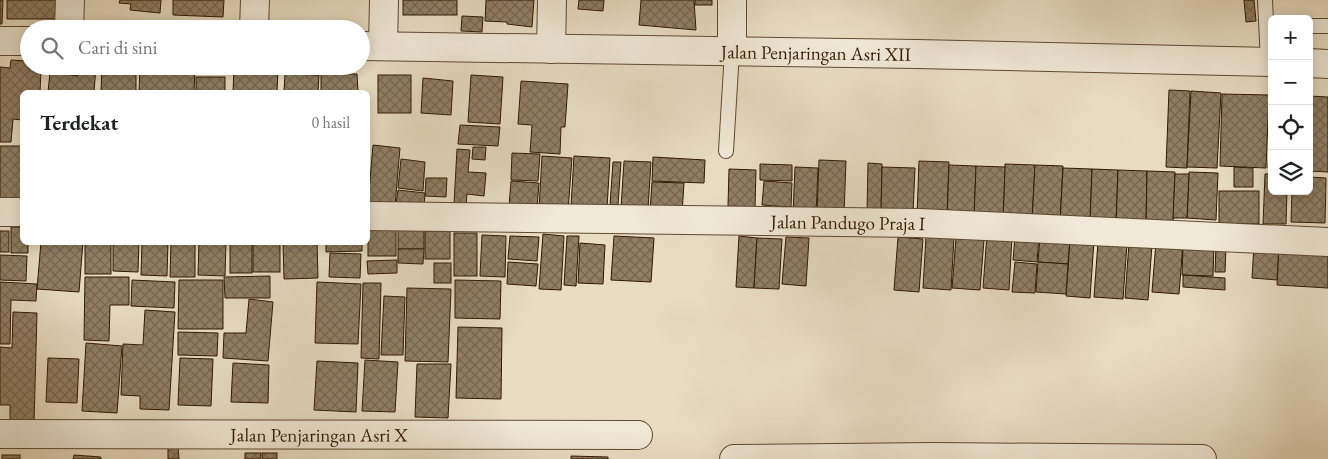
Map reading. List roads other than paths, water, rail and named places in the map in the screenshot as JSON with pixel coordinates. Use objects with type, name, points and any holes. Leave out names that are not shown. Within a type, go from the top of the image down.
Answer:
[{"type":"street","points":[[69,20],[70,0]]},
{"type":"street","points":[[254,20],[255,0]]},
{"type":"street","points":[[372,46],[384,0]]},
{"type":"street","points":[[552,0],[552,49]]},
{"type":"street","points":[[732,0],[732,51]]},
{"type":"street","points":[[0,41],[20,41]]},
{"type":"street","name":"Jalan Penjaringan Asri XII","points":[[372,46],[1268,62]]},
{"type":"street","points":[[1313,63],[1328,64]]},
{"type":"street","points":[[0,212],[20,212]]},
{"type":"street","name":"Jalan Pandugo Praja I","points":[[370,216],[919,223],[1328,242]]},
{"type":"street","name":"Jalan Penjaringan Asri X","points":[[0,434],[638,435]]},
{"type":"street","points":[[734,459],[934,457],[1202,459]]},
{"type":"lane","points":[[1265,0],[1268,20]]},
{"type":"lane","points":[[1313,26],[1328,26]]},
{"type":"lane","points":[[726,151],[732,51]]}]
